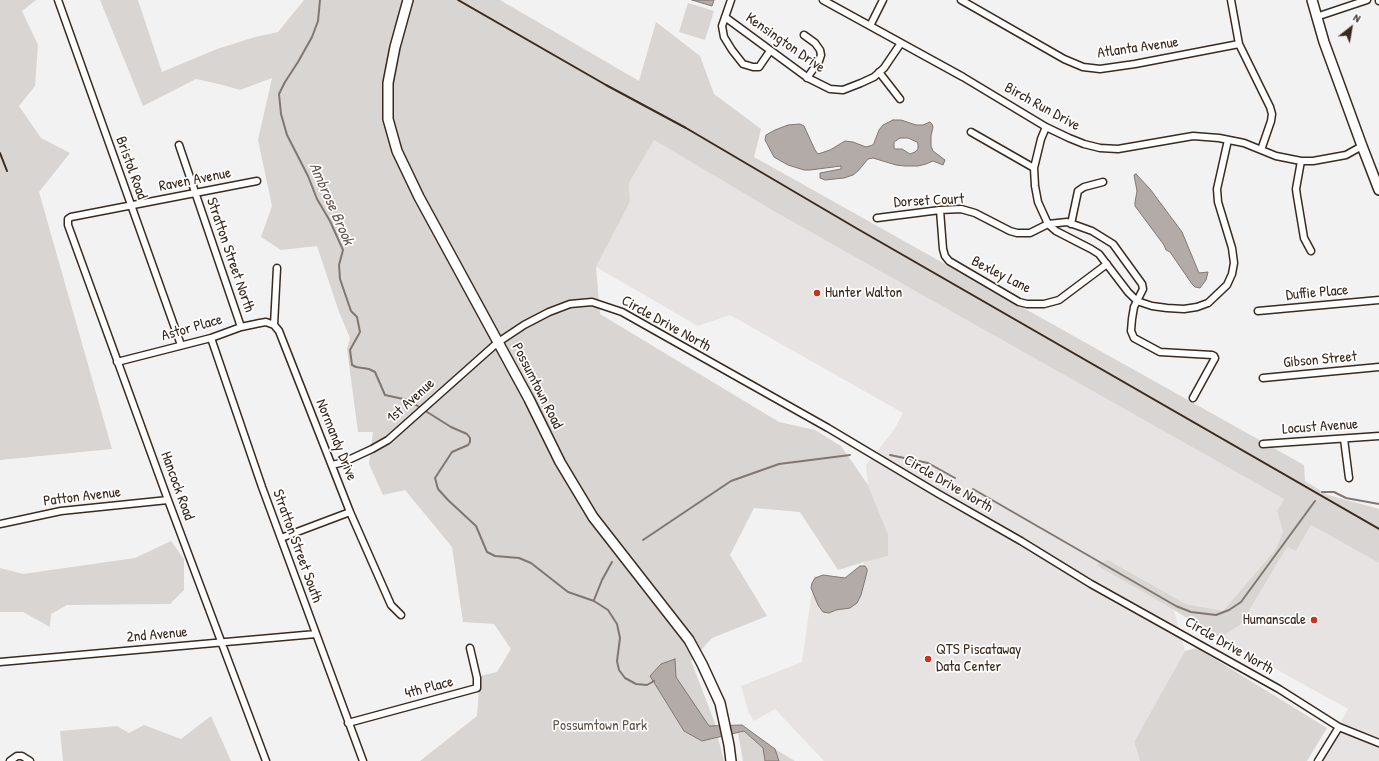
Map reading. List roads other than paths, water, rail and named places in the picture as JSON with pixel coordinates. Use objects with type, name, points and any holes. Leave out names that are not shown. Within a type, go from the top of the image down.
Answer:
[{"type":"main road","name":"Possumtown Road","points":[[408,0],[395,47],[388,83],[388,119],[397,151],[419,196],[529,399],[560,462],[593,517],[689,640],[712,683],[720,704],[731,761]]},
{"type":"main road","points":[[1312,0],[1324,42],[1362,146],[1378,184]]},
{"type":"street","name":"Bristol Road","points":[[58,0],[181,345]]},
{"type":"street","name":"Kensington Drive","points":[[731,0],[725,17],[807,78],[830,89],[843,90],[874,77],[884,68],[901,43]]},
{"type":"street","name":"Birch Run Drive","points":[[822,0],[963,77],[1046,127],[1084,144],[1100,148],[1118,149],[1193,136],[1219,138],[1244,143],[1276,156],[1301,161],[1325,160],[1346,155],[1362,146]]},
{"type":"street","points":[[870,26],[883,0]]},
{"type":"street","name":"Atlanta Avenue","points":[[961,0],[1064,59],[1083,67],[1100,69],[1135,64],[1239,44]]},
{"type":"street","points":[[1231,0],[1239,44],[1270,106],[1272,114],[1261,150]]},
{"type":"street","points":[[1316,17],[1367,0]]},
{"type":"street","points":[[725,17],[722,26],[724,37],[743,64],[759,67],[770,51]]},
{"type":"street","points":[[804,35],[815,43],[820,50],[821,55],[819,61],[807,78]]},
{"type":"street","points":[[879,72],[900,99]]},
{"type":"street","points":[[1046,127],[1041,139],[1034,168],[1038,202],[1042,214],[1048,224],[1056,231],[1098,254],[1137,302],[1167,308],[1184,309],[1197,307],[1208,303],[1227,285],[1232,274],[1234,263],[1232,248],[1218,202],[1217,189],[1228,140]]},
{"type":"street","points":[[971,132],[1034,168]]},
{"type":"street","name":"Stratton Street North","points":[[179,145],[241,328]]},
{"type":"street","points":[[1301,161],[1296,189],[1304,238],[1311,251]]},
{"type":"street","name":"Raven Avenue","points":[[68,219],[71,216],[196,194],[257,181]]},
{"type":"street","points":[[1071,224],[1078,192],[1084,187],[1103,182]]},
{"type":"street","name":"Dorset Court","points":[[877,218],[940,210],[967,210],[1017,233],[1030,233],[1048,224]]},
{"type":"street","name":"Bexley Lane","points":[[940,210],[943,250],[949,261],[1026,304],[1044,304],[1060,300],[1107,264]]},
{"type":"street","name":"Hancock Road","points":[[68,219],[68,225],[168,500],[266,761]]},
{"type":"street","points":[[1048,224],[1067,222],[1092,231],[1113,244],[1142,284],[1143,289],[1133,313],[1131,331],[1134,338],[1160,352],[1214,356],[1215,358],[1193,398]]},
{"type":"street","points":[[274,325],[277,268]]},
{"type":"street","name":"Duffie Place","points":[[1258,312],[1379,300]]},
{"type":"street","name":"Circle Drive North","points":[[499,342],[549,312],[570,304],[592,302],[622,312],[828,428],[1021,541],[1091,584],[1279,689],[1339,727],[1379,743]]},
{"type":"street","name":"Astor Place","points":[[118,362],[211,338],[260,323],[266,322],[274,325]]},
{"type":"street","name":"Normandy Drive","points":[[274,325],[279,331],[350,512],[391,605],[401,615]]},
{"type":"street","name":"Stratton Street South","points":[[211,338],[281,538],[363,761]]},
{"type":"street","name":"1st Avenue","points":[[332,465],[344,462],[388,440],[499,342]]},
{"type":"street","name":"Gibson Street","points":[[1264,378],[1379,367]]},
{"type":"street","name":"Locust Avenue","points":[[1263,444],[1379,436]]},
{"type":"street","points":[[1344,439],[1349,478]]},
{"type":"street","name":"Patton Avenue","points":[[0,524],[61,511],[168,500]]},
{"type":"street","points":[[281,538],[350,512]]},
{"type":"street","name":"2nd Avenue","points":[[0,662],[316,634]]},
{"type":"street","name":"4th Place","points":[[348,723],[477,688],[477,678],[470,648]]},
{"type":"street","points":[[1318,761],[1339,727]]},
{"type":"street","points":[[10,761],[17,756],[22,756],[30,761]]},
{"type":"waterway","name":"Ambrose Brook","points":[[320,0],[318,21],[312,37],[279,94],[281,114],[287,135],[343,250],[339,265],[340,279],[351,311],[357,317],[360,332],[350,350],[352,365],[375,372],[385,395],[408,400],[451,427],[467,434],[470,438],[468,445],[452,452],[435,478],[438,489],[476,526],[487,552],[495,556],[519,558],[531,563],[568,592],[594,601],[608,610],[617,624],[620,638],[617,661],[619,670],[625,678],[636,684],[647,685],[654,681]]},
{"type":"waterway","points":[[643,540],[731,481],[779,464],[850,455]]},
{"type":"waterway","points":[[890,455],[928,463],[955,478]]},
{"type":"waterway","points":[[973,489],[1176,606],[1191,612],[1216,615],[1229,610],[1241,602],[1315,501]]},
{"type":"waterway","points":[[1322,492],[1334,492],[1346,498],[1379,504]]},
{"type":"waterway","points":[[594,600],[602,580],[612,562]]},
{"type":"railway","points":[[458,0],[606,85],[686,128],[856,228],[1379,529]]},
{"type":"railway","points":[[0,153],[7,171]]},
{"type":"place","name":"Hunter Walton","points":[[817,293]]},
{"type":"place","name":"Humanscale","points":[[1314,620]]},
{"type":"place","name":"QTS Piscataway Data Center","points":[[928,659]]},
{"type":"park label","name":"Possumtown Park","points":[[600,726]]}]
